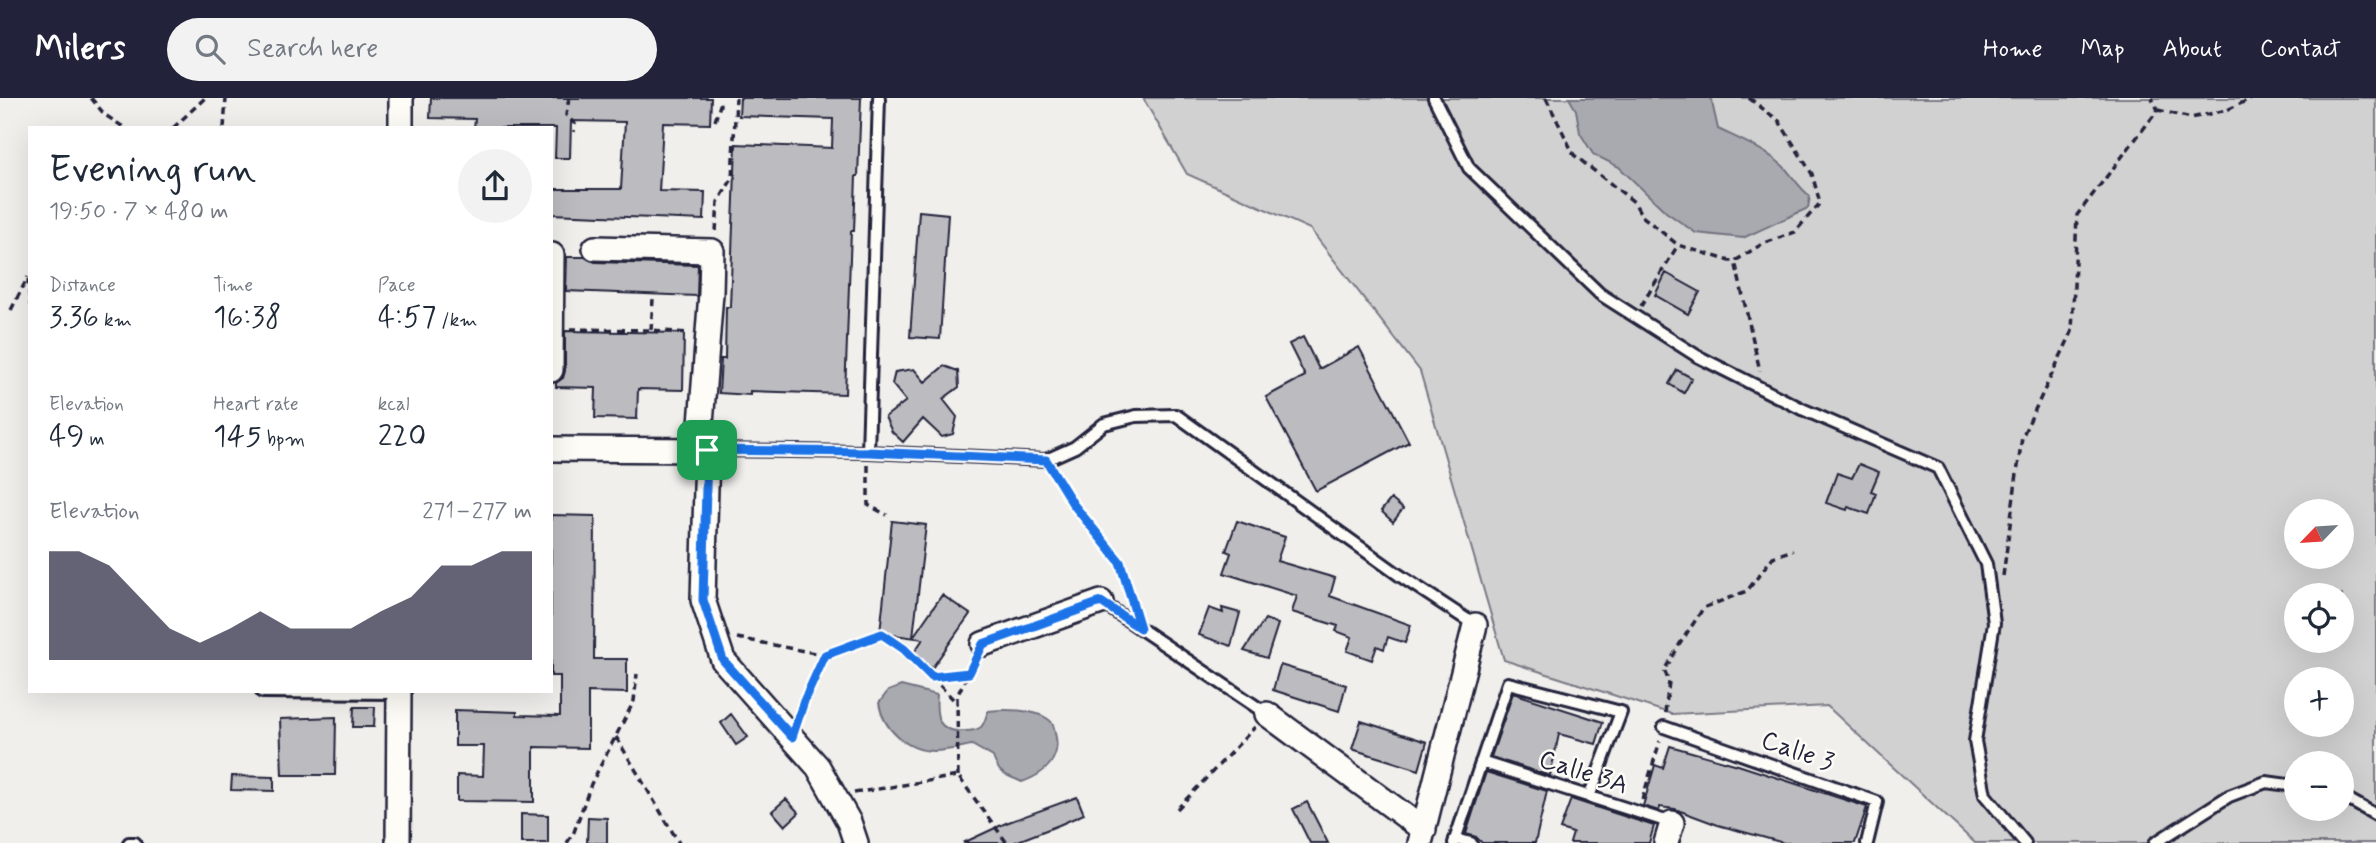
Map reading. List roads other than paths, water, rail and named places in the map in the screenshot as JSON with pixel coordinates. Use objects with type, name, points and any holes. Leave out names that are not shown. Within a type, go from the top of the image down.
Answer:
[{"type":"street","points":[[401,98],[401,126]]},
{"type":"street","points":[[595,248],[712,251],[703,450],[703,600],[723,660],[818,767],[849,822],[856,843]]},
{"type":"street","points":[[553,449],[703,450]]},
{"type":"street","points":[[983,644],[1101,602]]},
{"type":"street","points":[[1267,714],[1422,837],[1475,625]]},
{"type":"street","points":[[398,843],[399,693]]},
{"type":"lane","points":[[868,452],[879,98]]},
{"type":"lane","points":[[1434,98],[1469,168],[1600,294],[1697,356],[1938,468],[1986,564],[1994,623],[1975,741],[1985,795],[2025,843]]},
{"type":"lane","points":[[703,450],[868,452],[1046,460],[1076,447],[1104,424],[1136,416],[1176,415],[1399,575],[1475,625]]},
{"type":"lane","points":[[1101,602],[1267,714]]},
{"type":"lane","points":[[1471,843],[1455,841],[1508,683],[1621,712],[1589,797]]},
{"type":"lane","name":"Calle 3","points":[[1664,727],[1877,802],[1867,843]]},
{"type":"lane","name":"Calle 3A","points":[[1481,762],[1639,812],[1669,833]]},
{"type":"lane","points":[[2155,843],[2229,796],[2266,782],[2284,784]]},
{"type":"lane","points":[[2354,803],[2376,815]]},
{"type":"lane","points":[[129,843],[135,843]]}]
